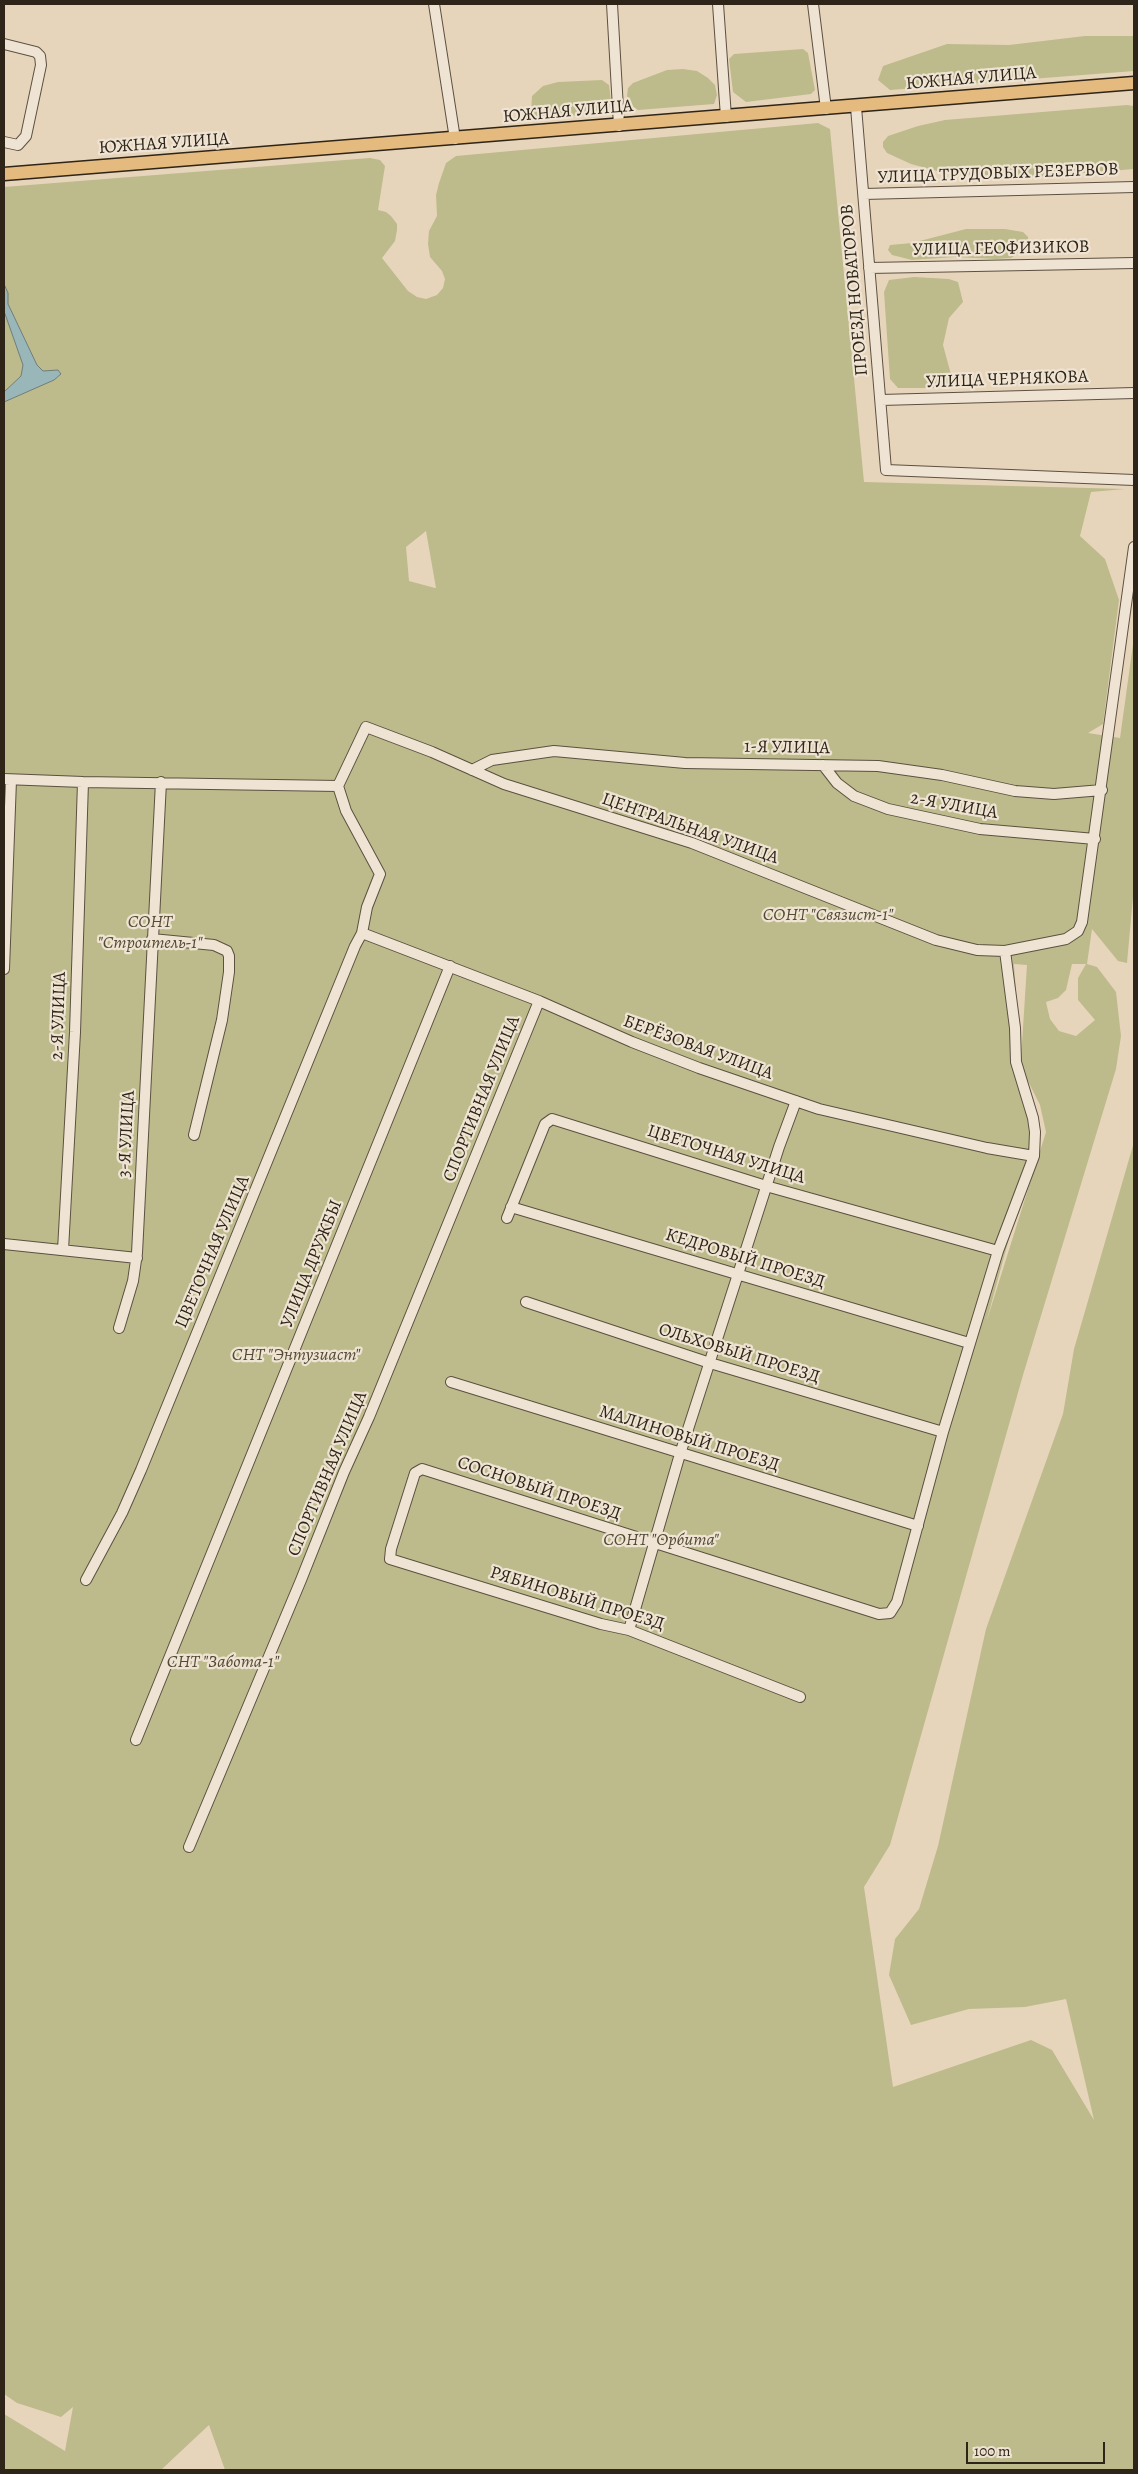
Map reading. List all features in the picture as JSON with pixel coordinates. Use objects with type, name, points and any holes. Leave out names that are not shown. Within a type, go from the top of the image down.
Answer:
[{"type":"main road","name":"ЮЖНАЯ УЛИЦА","points":[[4,174],[1134,84]]},
{"type":"street","points":[[434,4],[456,139]]},
{"type":"street","points":[[612,4],[619,126]]},
{"type":"street","points":[[718,4],[726,117]]},
{"type":"street","points":[[813,4],[826,109]]},
{"type":"street","points":[[4,44],[36,52],[40,56],[40,75],[23,142],[18,145],[4,142]]},
{"type":"street","name":"ПРОЕЗД НОВАТОРОВ","points":[[856,107],[886,470],[1134,480]]},
{"type":"street","name":"УЛИЦА ТРУДОВЫХ РЕЗЕРВОВ","points":[[864,194],[1134,187]]},
{"type":"street","name":"УЛИЦА ГЕОФИЗИКОВ","points":[[869,268],[1134,263]]},
{"type":"street","name":"УЛИЦА ЧЕРНЯКОВА","points":[[881,400],[1134,393]]},
{"type":"street","points":[[1095,839],[1134,547]]},
{"type":"street","name":"ЦЕНТРАЛЬНАЯ УЛИЦА","points":[[338,786],[366,726],[533,794],[692,843],[936,940],[977,950],[1005,951],[1066,938],[1078,932],[1082,922],[1095,839]]},
{"type":"street","name":"1-Я УЛИЦА","points":[[472,770],[492,760],[544,750],[685,763],[878,766],[906,769],[1015,791],[1054,794],[1102,790]]},
{"type":"street","name":"2-Я УЛИЦА","points":[[823,765],[836,783],[854,796],[888,809],[980,829],[1095,839]]},
{"type":"street","points":[[4,970],[7,779],[338,786]]},
{"type":"street","name":"2-Я УЛИЦА","points":[[63,1250],[74,1042],[84,782]]},
{"type":"street","name":"3-Я УЛИЦА","points":[[119,1328],[137,1258],[161,782]]},
{"type":"street","name":"ЦВЕТОЧНАЯ УЛИЦА","points":[[86,1580],[122,1513],[141,1470],[355,946],[362,933],[367,907],[380,874],[346,811],[338,786]]},
{"type":"street","name":"БЕРЁЗОВАЯ УЛИЦА","points":[[362,933],[540,1001],[632,1042],[699,1068],[796,1101],[883,1125],[1012,1154],[1034,1156]]},
{"type":"street","points":[[152,939],[214,945],[227,951],[229,956],[222,1020],[194,1135]]},
{"type":"street","points":[[918,1526],[969,1343],[998,1251],[1034,1156],[1035,1132],[1033,1118],[1016,1067],[1015,1028],[1005,951]]},
{"type":"street","name":"УЛИЦА ДРУЖБЫ","points":[[136,1740],[450,966]]},
{"type":"street","name":"СПОРТИВНАЯ УЛИЦА","points":[[189,1846],[301,1580],[344,1472],[369,1417],[540,1001]]},
{"type":"street","points":[[629,1630],[680,1454],[740,1273],[766,1186],[796,1101]]},
{"type":"street","name":"ЦВЕТОЧНАЯ УЛИЦА","points":[[507,1218],[545,1124],[552,1119],[766,1186],[998,1251]]},
{"type":"street","name":"КЕДРОВЫЙ ПРОЕЗД","points":[[511,1207],[740,1273],[969,1343]]},
{"type":"street","points":[[4,1244],[137,1258]]},
{"type":"street","name":"ОЛЬХОВЫЙ ПРОЕЗД","points":[[526,1302],[710,1363],[943,1432]]},
{"type":"street","name":"МАЛИНОВЫЙ ПРОЕЗД","points":[[451,1382],[918,1526]]},
{"type":"street","name":"СОСНОВЫЙ ПРОЕЗД","points":[[404,1509],[415,1473],[422,1468],[879,1614],[890,1614],[897,1602],[918,1526]]},
{"type":"street","name":"РЯБИНОВЫЙ ПРОЕЗД","points":[[404,1509],[391,1549],[390,1558],[601,1624],[629,1630],[800,1697]]},
{"type":"green space","points":[[1085,36],[1134,36],[1134,71],[890,90],[878,80],[883,66],[947,44],[1009,45]]},
{"type":"green space","points":[[803,49],[808,53],[815,90],[811,94],[746,102],[733,92],[729,59],[734,54]]},
{"type":"green space","points":[[683,69],[697,71],[715,85],[717,95],[714,104],[638,110],[631,105],[627,96],[628,88],[633,83],[667,70]]},
{"type":"green space","points":[[602,80],[609,85],[611,101],[609,108],[601,113],[535,119],[531,114],[532,96],[543,86],[558,82]]},
{"type":"green space","points":[[1127,105],[1134,106],[1134,169],[1035,177],[949,174],[911,164],[887,153],[883,147],[883,142],[888,136],[918,126],[945,120]]},
{"type":"green space","points":[[818,123],[830,129],[864,482],[1125,489],[1091,492],[1080,536],[1105,559],[1119,600],[1103,724],[1088,733],[1120,738],[1134,637],[1134,886],[1127,963],[1118,961],[1092,929],[1087,964],[1097,967],[1116,992],[1121,1036],[1116,1069],[1023,1375],[890,1845],[864,1887],[893,2087],[1031,2040],[1052,2050],[1094,2120],[1066,1999],[1025,2007],[969,2009],[911,2025],[889,1975],[895,1939],[919,1909],[938,1846],[986,1629],[1063,1414],[1074,1349],[1134,1142],[1134,2470],[225,2470],[209,2425],[161,2470],[4,2470],[4,2414],[65,2451],[73,2407],[61,2417],[17,2403],[4,2394],[4,402],[54,380],[61,374],[58,370],[43,371],[37,365],[8,304],[8,293],[4,284],[4,187],[370,158],[380,160],[385,166],[378,210],[386,212],[397,224],[395,241],[382,258],[408,291],[417,297],[426,299],[437,295],[443,288],[445,279],[442,271],[430,257],[429,231],[437,216],[436,195],[446,163],[456,156]],"holes":[[[426,531],[436,588],[409,581],[406,547]],[[1014,964],[1027,965],[1021,1059]],[[1072,964],[1086,964],[1078,978],[1078,1000],[1095,1020],[1076,1036],[1059,1031],[1050,1019],[1046,1002],[1058,998],[1066,990]],[[1028,1081],[1040,1105],[1046,1132],[986,1323],[1031,1158]]]},
{"type":"green space","points":[[966,229],[1005,229],[1023,232],[1028,237],[1028,241],[1022,250],[1011,258],[996,259],[955,257],[912,260],[892,255],[888,250],[890,245],[912,243]]},
{"type":"green space","points":[[914,277],[949,279],[958,282],[963,302],[949,318],[943,345],[952,378],[944,388],[898,388],[890,379],[884,292],[889,280]]},
{"type":"green space","points":[[4,311],[23,365],[21,376],[4,392]]},
{"type":"water","points":[[4,284],[8,293],[8,304],[37,365],[43,371],[58,370],[61,374],[54,380],[4,402],[4,392],[21,376],[23,365],[4,311]]},
{"type":"park label","name":"СОНТ \"Связист-1\"","points":[[828,916]]},
{"type":"park label","name":"СОНТ \"Строитель-1\"","points":[[150,933]]},
{"type":"park label","name":"СНТ \"Энтузиаст\"","points":[[296,1356]]},
{"type":"park label","name":"СОНТ \"Орбита\"","points":[[661,1541]]},
{"type":"park label","name":"СНТ \"Забота-1\"","points":[[223,1663]]}]
